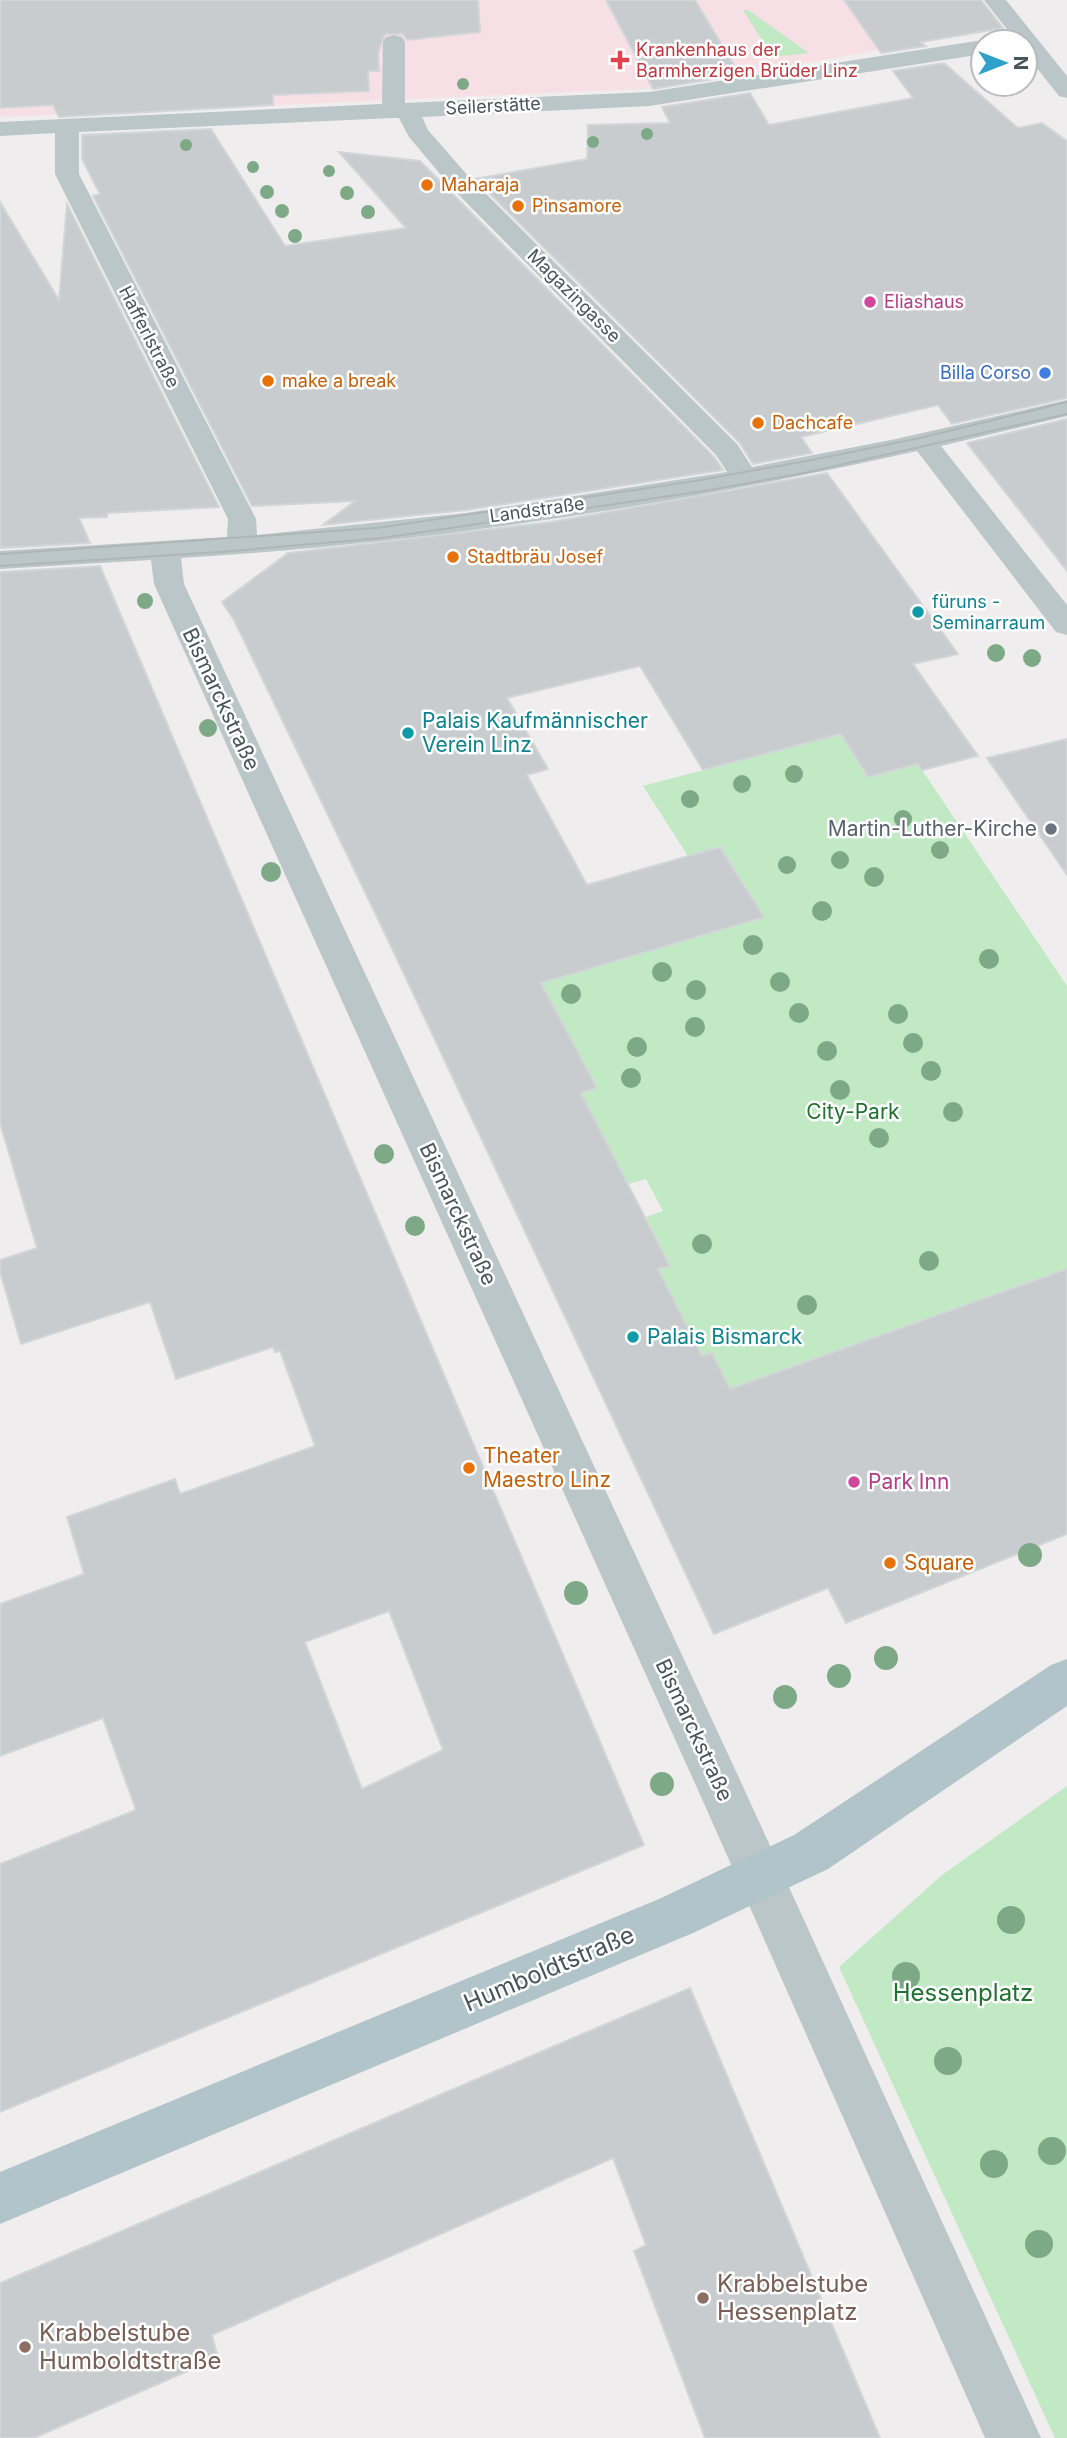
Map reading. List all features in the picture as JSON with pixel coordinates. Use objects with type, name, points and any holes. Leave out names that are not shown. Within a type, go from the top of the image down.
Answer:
[{"type":"main road","name":"Humboldtstraße","points":[[0,2198],[676,1916],[811,1852],[1067,1681]]},
{"type":"street","points":[[995,0],[1011,28]]},
{"type":"street","points":[[394,42],[401,111]]},
{"type":"street","name":"Seilerstätte","points":[[0,129],[677,96],[969,49]]},
{"type":"street","points":[[1039,62],[1067,91]]},
{"type":"street","name":"Magazingasse","points":[[401,111],[410,117],[417,132],[460,182],[727,450],[745,478]]},
{"type":"street","name":"Hafferlstraße","points":[[67,126],[67,173],[242,519],[242,545]]},
{"type":"street","name":"Landstraße","points":[[0,560],[242,545],[379,533],[745,478],[924,443],[1067,408]]},
{"type":"street","points":[[924,443],[1067,625]]},
{"type":"street","name":"Bismarckstraße","points":[[166,550],[169,584],[760,1876]]},
{"type":"street","points":[[760,1876],[1013,2438]]},
{"type":"shaded area","points":[[0,0],[951,0],[972,28],[969,28],[969,34],[663,88],[0,117]]},
{"type":"green space","points":[[743,10],[748,10],[809,53],[773,57]]},
{"type":"green space","name":"City-Park","points":[[787,648],[867,777],[918,764],[1067,986],[1067,1269],[730,1389],[713,1353],[702,1356],[658,1269],[670,1265],[646,1217],[663,1211],[646,1179],[628,1184],[581,1093],[597,1088],[527,987],[763,917],[720,848],[688,856],[643,786],[753,757]]},
{"type":"green space","name":"Hessenplatz","points":[[1067,1786],[1067,2438],[1055,2438],[839,1967],[942,1875]]},
{"type":"building","points":[[0,0],[478,0],[480,32],[407,40],[403,34],[385,34],[378,53],[379,71],[368,71],[369,91],[273,95],[273,105],[59,117],[53,105],[0,108]]},
{"type":"building","points":[[606,0],[695,0],[740,75],[653,89]]},
{"type":"building","points":[[844,0],[981,0],[1003,28],[969,28],[969,34],[921,42],[926,46],[881,53]]},
{"type":"building","points":[[944,63],[969,85],[969,98],[984,98],[1018,128],[1042,123],[1067,141],[1067,398],[952,424],[938,405],[801,437],[812,453],[753,464],[739,442],[475,179],[587,159],[588,125],[670,123],[662,107],[750,93],[769,125],[913,98],[893,71]]},
{"type":"building","points":[[211,129],[285,246],[406,228],[339,152],[420,161],[714,457],[723,470],[466,510],[323,525],[355,501],[252,506],[93,196],[100,194],[82,159],[82,135]]},
{"type":"building","points":[[0,202],[59,300],[67,204],[219,507],[107,513],[107,517],[79,518],[90,543],[0,548]]},
{"type":"building","points":[[1067,419],[1067,571],[967,443]]},
{"type":"building","points":[[827,473],[958,654],[913,664],[978,756],[922,770],[918,764],[868,777],[841,734],[703,770],[640,666],[507,698],[548,769],[527,775],[587,885],[720,847],[764,917],[541,983],[597,1088],[581,1093],[670,1266],[658,1269],[702,1356],[712,1353],[730,1389],[1067,1269],[1067,1534],[846,1623],[828,1588],[714,1634],[388,940],[234,620],[222,602],[288,553],[551,522]]},
{"type":"building","points":[[100,566],[644,1845],[0,2112],[0,1864],[136,1810],[103,1718],[0,1756],[0,1604],[84,1574],[67,1517],[175,1479],[180,1494],[315,1446],[280,1351],[275,1352],[273,1347],[176,1379],[150,1302],[21,1344],[0,1272],[0,1260],[37,1248],[0,1123],[0,572]],"holes":[[[389,1611],[443,1750],[362,1789],[305,1642]]]},
{"type":"building","name":"Martin-Luther-Kirche","points":[[1067,739],[1067,875],[987,758]]},
{"type":"building","points":[[690,1988],[880,2438],[705,2438],[634,2251],[646,2245],[613,2158],[212,2335],[218,2358],[34,2438],[0,2438],[0,2283]]},
{"type":"tram line","points":[[0,554],[377,528],[695,481],[817,459],[920,438],[1067,402]]},
{"type":"tram line","points":[[0,566],[220,552],[382,538],[704,491],[804,473],[1067,414]]},
{"type":"place","name":"Krankenhaus der Barmherzigen Brüder Linz","points":[[620,60]]},
{"type":"place","name":"Maharaja","points":[[427,185]]},
{"type":"place","name":"Pinsamore","points":[[518,206]]},
{"type":"place","name":"Eliashaus","points":[[870,302]]},
{"type":"place","name":"Billa Corso","points":[[1045,373]]},
{"type":"place","name":"make a break","points":[[268,381]]},
{"type":"place","name":"Dachcafe","points":[[758,423]]},
{"type":"place","name":"Stadtbräu Josef","points":[[453,557]]},
{"type":"place","name":"füruns - Seminarraum","points":[[918,612]]},
{"type":"place","name":"Palais Kaufmännischer Verein Linz","points":[[408,733]]},
{"type":"place","name":"Martin-Luther-Kirche","points":[[1051,829]]},
{"type":"place","name":"Palais Bismarck","points":[[633,1337]]},
{"type":"place","name":"Theater Maestro Linz","points":[[469,1468]]},
{"type":"place","name":"Park Inn","points":[[854,1482]]},
{"type":"place","name":"Square","points":[[890,1563]]},
{"type":"place","name":"Krabbelstube Hessenplatz","points":[[703,2298]]},
{"type":"place","name":"Krabbelstube Humboldtstraße","points":[[25,2347]]}]
